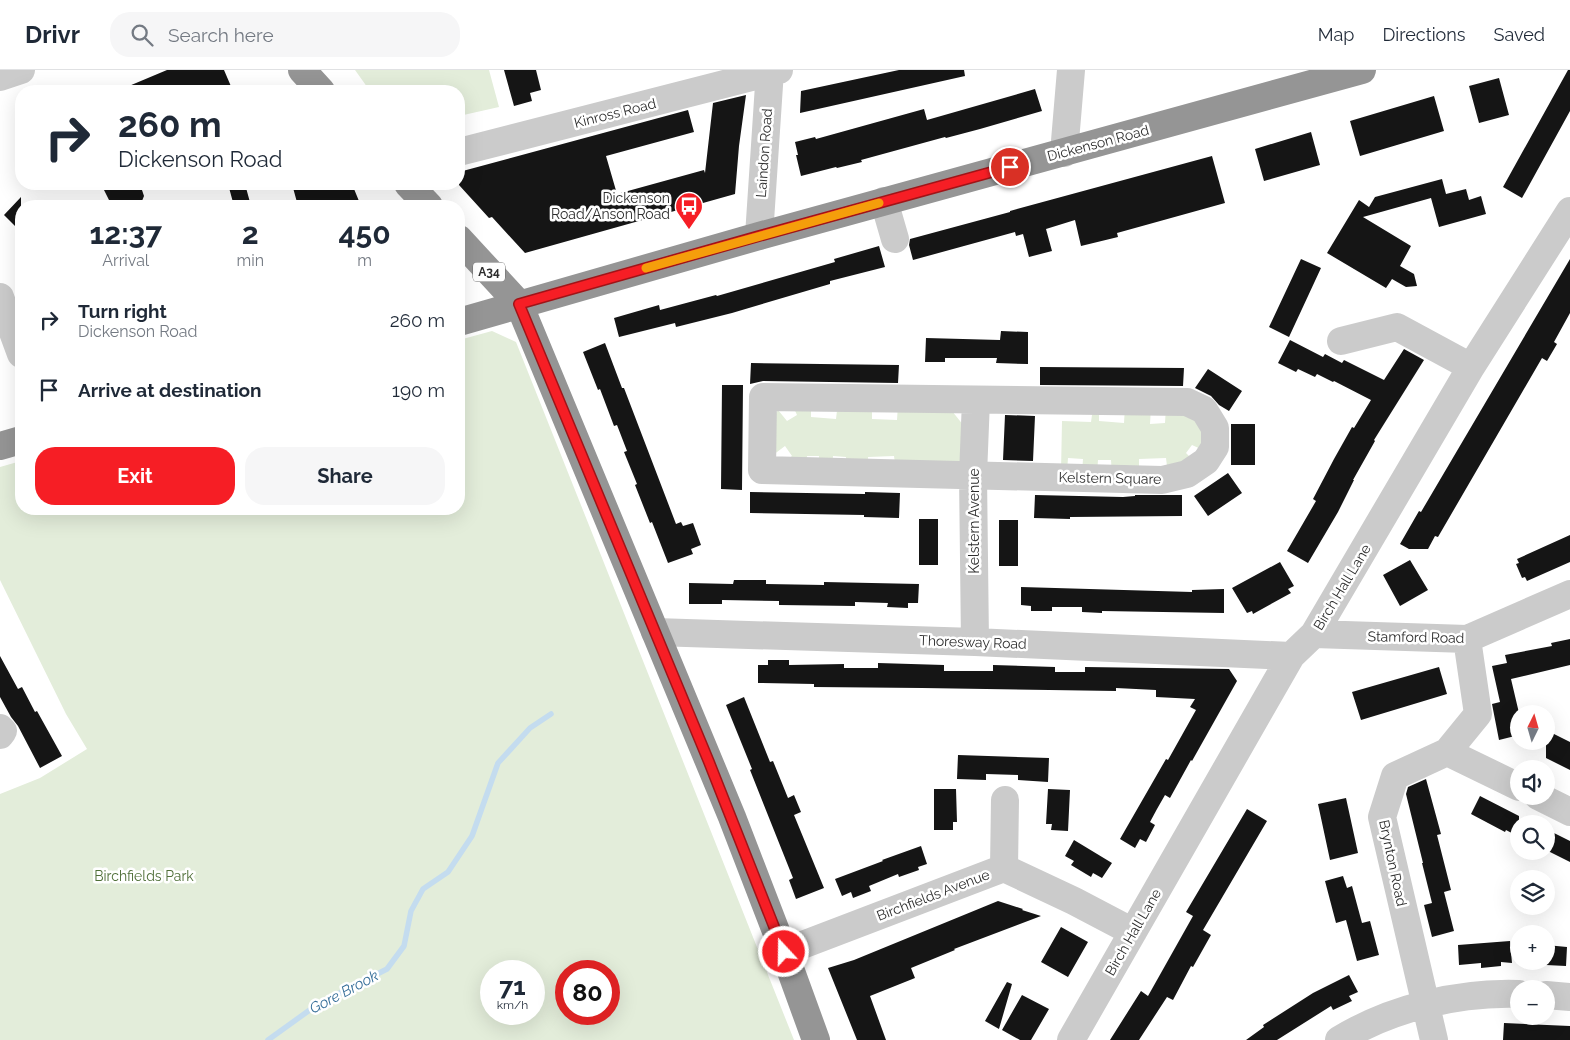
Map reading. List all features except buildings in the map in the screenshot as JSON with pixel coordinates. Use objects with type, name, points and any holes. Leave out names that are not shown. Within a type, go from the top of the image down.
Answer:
[{"type":"highway","points":[[302,70],[316,85]]},
{"type":"highway","name":"Dickenson Road","points":[[465,320],[759,236],[1064,153],[1350,72]]},
{"type":"highway","points":[[414,190],[423,200]]},
{"type":"highway","name":"A34","points":[[465,246],[519,304],[728,808],[816,1040]]},
{"type":"highway","points":[[0,446],[15,442]]},
{"type":"street","points":[[0,77],[21,70]]},
{"type":"street","points":[[1064,153],[1072,70]]},
{"type":"street","name":"Kinross Road","points":[[465,150],[712,79],[773,71]]},
{"type":"street","name":"Laindon Road","points":[[759,236],[773,71]]},
{"type":"street","points":[[884,201],[894,239]]},
{"type":"street","name":"Birch Hall Lane","points":[[1070,1040],[1291,656],[1314,634],[1472,367],[1570,211]]},
{"type":"street","points":[[0,297],[15,338]]},
{"type":"street","points":[[1341,341],[1397,327],[1472,367]]},
{"type":"street","name":"Kelstern Square","points":[[918,392],[976,400],[1187,402],[1204,410],[1215,428],[1215,447],[1206,461],[1187,474],[1162,480],[762,470],[763,397],[918,392]]},
{"type":"street","name":"Kelstern Avenue","points":[[975,642],[973,475],[976,400]]},
{"type":"street","name":"Stamford Road","points":[[1314,634],[1467,639],[1570,594]]},
{"type":"street","name":"Thoresway Road","points":[[654,632],[975,642],[1291,656]]},
{"type":"street","name":"Brynton Road","points":[[1434,1040],[1382,817],[1394,776],[1447,752],[1478,714],[1467,639]]},
{"type":"street","points":[[0,728],[3,732],[0,735]]},
{"type":"street","points":[[1447,752],[1510,783]]},
{"type":"street","points":[[1004,868],[1005,800]]},
{"type":"street","points":[[1555,804],[1570,812]]},
{"type":"street","name":"Birchfields Avenue","points":[[784,952],[1004,868],[1074,901],[1133,932]]},
{"type":"street","points":[[1339,1040],[1399,1012],[1469,997],[1510,995]]},
{"type":"street","points":[[1555,996],[1570,997]]},
{"type":"green space","points":[[355,70],[489,70],[499,107],[465,115],[465,85],[366,85]]},
{"type":"green space","name":"Birchfields Park","points":[[492,331],[516,342],[794,1040],[0,1040],[0,794],[40,778],[87,749],[66,714],[0,580],[0,467],[15,463],[15,515],[465,515],[465,338]]},
{"type":"green space","points":[[811,402],[811,417],[836,419],[838,402],[872,404],[872,419],[897,420],[898,405],[952,411],[964,426],[963,457],[956,466],[896,471],[894,456],[868,457],[868,470],[845,470],[846,457],[833,456],[832,470],[819,469],[819,456],[807,456],[806,469],[782,465],[792,456],[785,446],[773,455],[773,417],[778,410],[787,421],[797,415],[792,404]]},
{"type":"green space","points":[[1099,406],[1099,421],[1124,423],[1125,406],[1151,407],[1150,424],[1165,423],[1166,407],[1200,415],[1205,451],[1192,445],[1186,453],[1195,462],[1168,474],[1166,458],[1139,459],[1139,475],[1112,475],[1111,460],[1098,460],[1097,474],[1082,473],[1083,459],[1068,458],[1067,472],[1061,472],[1062,421],[1091,422],[1093,408]]},
{"type":"waterway","name":"Gore Brook","points":[[268,1040],[318,1004],[387,969],[404,946],[411,911],[423,889],[448,872],[472,836],[498,763],[530,728],[551,714]]},
{"type":"slow traffic","points":[[646,268],[879,203]]},
{"type":"place","name":"Dickenson Road/Anson Road","points":[[689,230]]},
{"type":"route","points":[[784,952],[732,817],[519,304],[1010,167]]}]
